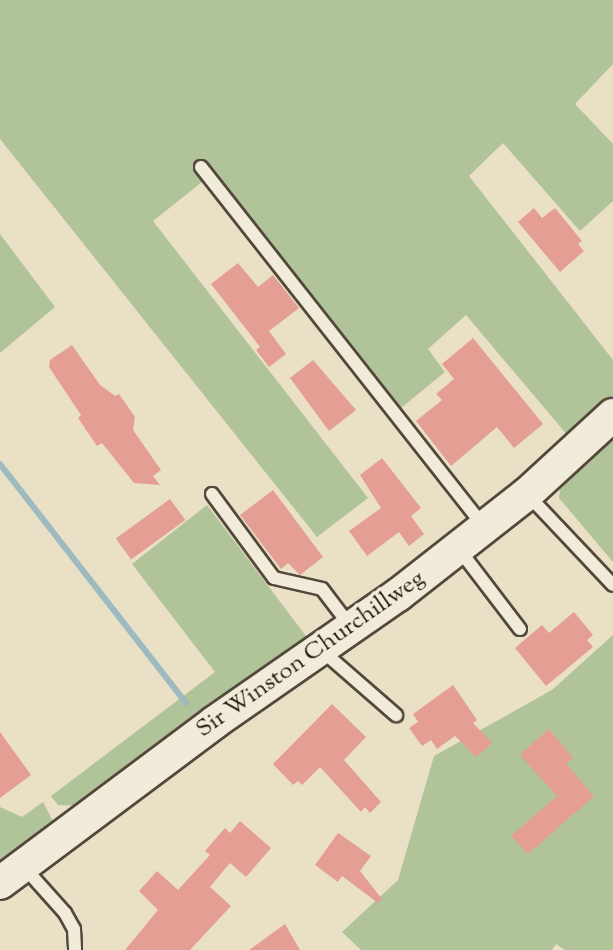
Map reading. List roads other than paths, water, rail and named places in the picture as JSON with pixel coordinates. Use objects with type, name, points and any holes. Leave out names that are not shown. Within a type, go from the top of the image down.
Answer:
[{"type":"street","name":"Sir Winston Churchillweg","points":[[12,874],[458,548],[527,494],[613,415]]},
{"type":"lane","points":[[201,167],[485,527]]},
{"type":"lane","points":[[212,494],[274,578],[322,589],[351,627]]},
{"type":"lane","points":[[527,494],[613,585]]},
{"type":"lane","points":[[458,548],[520,629]]},
{"type":"lane","points":[[320,649],[396,715]]},
{"type":"lane","points":[[12,874],[65,913],[74,929],[75,950]]},
{"type":"waterway","points":[[0,464],[186,703]]}]
